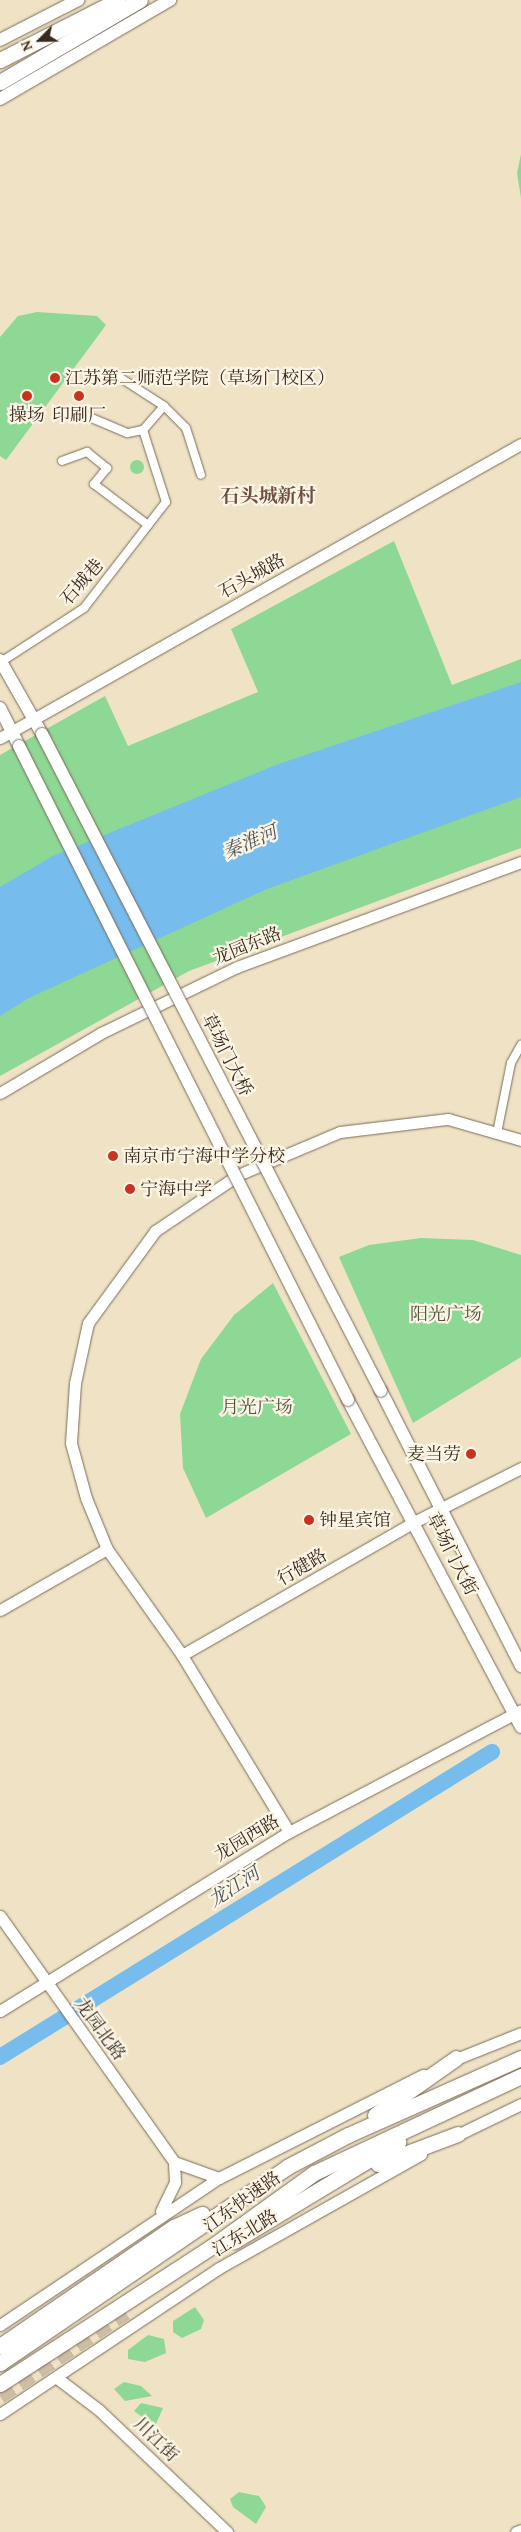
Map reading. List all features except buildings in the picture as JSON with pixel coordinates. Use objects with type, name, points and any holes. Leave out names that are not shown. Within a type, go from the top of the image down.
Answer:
[{"type":"highway","points":[[0,60],[118,0]]},
{"type":"highway","points":[[0,82],[140,0]]},
{"type":"highway","points":[[348,2135],[456,2058]]},
{"type":"highway","name":"江东快速路","points":[[0,2362],[239,2197],[348,2135],[521,2058]]},
{"type":"highway","name":"江东快速路","points":[[0,2384],[212,2247],[314,2173],[521,2076]]},
{"type":"highway","points":[[126,2312],[458,2104]]},
{"type":"highway","points":[[299,2204],[398,2154],[458,2134]]},
{"type":"highway","points":[[0,2346],[174,2227],[239,2197]]},
{"type":"main road","points":[[0,40],[78,0]]},
{"type":"main road","points":[[0,99],[170,0]]},
{"type":"main road","points":[[1,661],[34,719]]},
{"type":"main road","points":[[0,708],[12,732]]},
{"type":"main road","name":"草场门大桥","points":[[34,719],[381,1391]]},
{"type":"main road","name":"草场门大街","points":[[12,732],[348,1400],[416,1521],[518,1711],[521,1727]]},
{"type":"main road","name":"草场门大街","points":[[381,1391],[521,1666]]},
{"type":"street","points":[[116,375],[164,406],[186,428],[202,475]]},
{"type":"street","points":[[87,416],[128,433],[143,430],[164,406]]},
{"type":"street","name":"石城巷","points":[[1,661],[84,608],[166,502],[143,430]]},
{"type":"street","name":"石头城路","points":[[0,738],[521,444]]},
{"type":"street","points":[[62,461],[87,452],[107,468],[94,484],[148,525]]},
{"type":"street","name":"龙园东路","points":[[0,1092],[101,1033],[237,967],[521,862]]},
{"type":"street","points":[[497,1133],[511,1063],[521,1045]]},
{"type":"street","points":[[288,1832],[182,1655],[107,1549],[86,1498],[71,1443],[75,1383],[88,1323],[155,1232],[238,1175],[340,1132],[448,1119],[521,1140]]},
{"type":"street","name":"行健路","points":[[182,1655],[416,1521],[521,1468]]},
{"type":"street","points":[[0,1610],[107,1549]]},
{"type":"street","name":"龙园西路","points":[[0,2010],[288,1832],[518,1711]]},
{"type":"street","name":"龙园北路","points":[[0,1916],[174,2162]]},
{"type":"street","points":[[0,2325],[219,2178],[456,2058],[521,2033]]},
{"type":"street","name":"江东北路","points":[[0,2414],[57,2378],[219,2268],[458,2134],[521,2104]]},
{"type":"street","points":[[151,2223],[169,2201],[175,2182],[174,2162],[219,2178]]},
{"type":"street","name":"川江街","points":[[57,2378],[98,2410],[227,2532]]},
{"type":"street","points":[[516,2532],[521,2530]]},
{"type":"green space","points":[[521,154],[521,198],[517,173]]},
{"type":"green space","name":"操场","points":[[37,312],[97,316],[106,325],[6,460],[0,456],[0,337],[18,316]]},
{"type":"green space","points":[[137,460],[142,462],[144,467],[142,472],[137,474],[132,472],[130,467],[132,462]]},
{"type":"green space","points":[[394,541],[452,685],[521,659],[521,848],[189,971],[0,1076],[0,755],[105,696],[128,746],[258,692],[231,629]]},
{"type":"green space","name":"阳光广场","points":[[421,1238],[473,1240],[521,1255],[521,1357],[413,1423],[339,1257],[369,1245]]},
{"type":"green space","name":"月光广场","points":[[273,1283],[351,1434],[206,1518],[183,1468],[180,1414],[201,1359],[234,1315]]},
{"type":"green space","points":[[195,2307],[204,2320],[201,2329],[182,2338],[173,2332],[173,2321]]},
{"type":"green space","points":[[148,2335],[164,2339],[166,2353],[145,2362],[128,2359],[128,2350]]},
{"type":"green space","points":[[124,2382],[141,2386],[152,2396],[125,2401],[114,2389]]},
{"type":"green space","points":[[141,2403],[163,2408],[155,2426],[134,2411]]},
{"type":"green space","points":[[239,2492],[259,2496],[266,2507],[256,2524],[233,2507],[230,2499]]},
{"type":"water","name":"秦淮河","points":[[521,682],[521,797],[267,889],[29,998],[0,1016],[0,887],[53,856],[276,765]]},
{"type":"waterway","name":"龙江河","points":[[0,2057],[492,1752]]},
{"type":"tunnel","points":[[0,2396],[126,2312]]},
{"type":"place","name":"江苏第二师范学院（草场门校区）","points":[[55,378]]},
{"type":"place","name":"操场","points":[[27,396]]},
{"type":"place","name":"印刷厂","points":[[79,396]]},
{"type":"place","name":"南京市宁海中学分校","points":[[113,1156]]},
{"type":"place","name":"宁海中学","points":[[130,1189]]},
{"type":"place","name":"麦当劳","points":[[471,1454]]},
{"type":"place","name":"钟星宾馆","points":[[309,1520]]},
{"type":"district","name":"石头城新村","points":[[268,496]]}]
